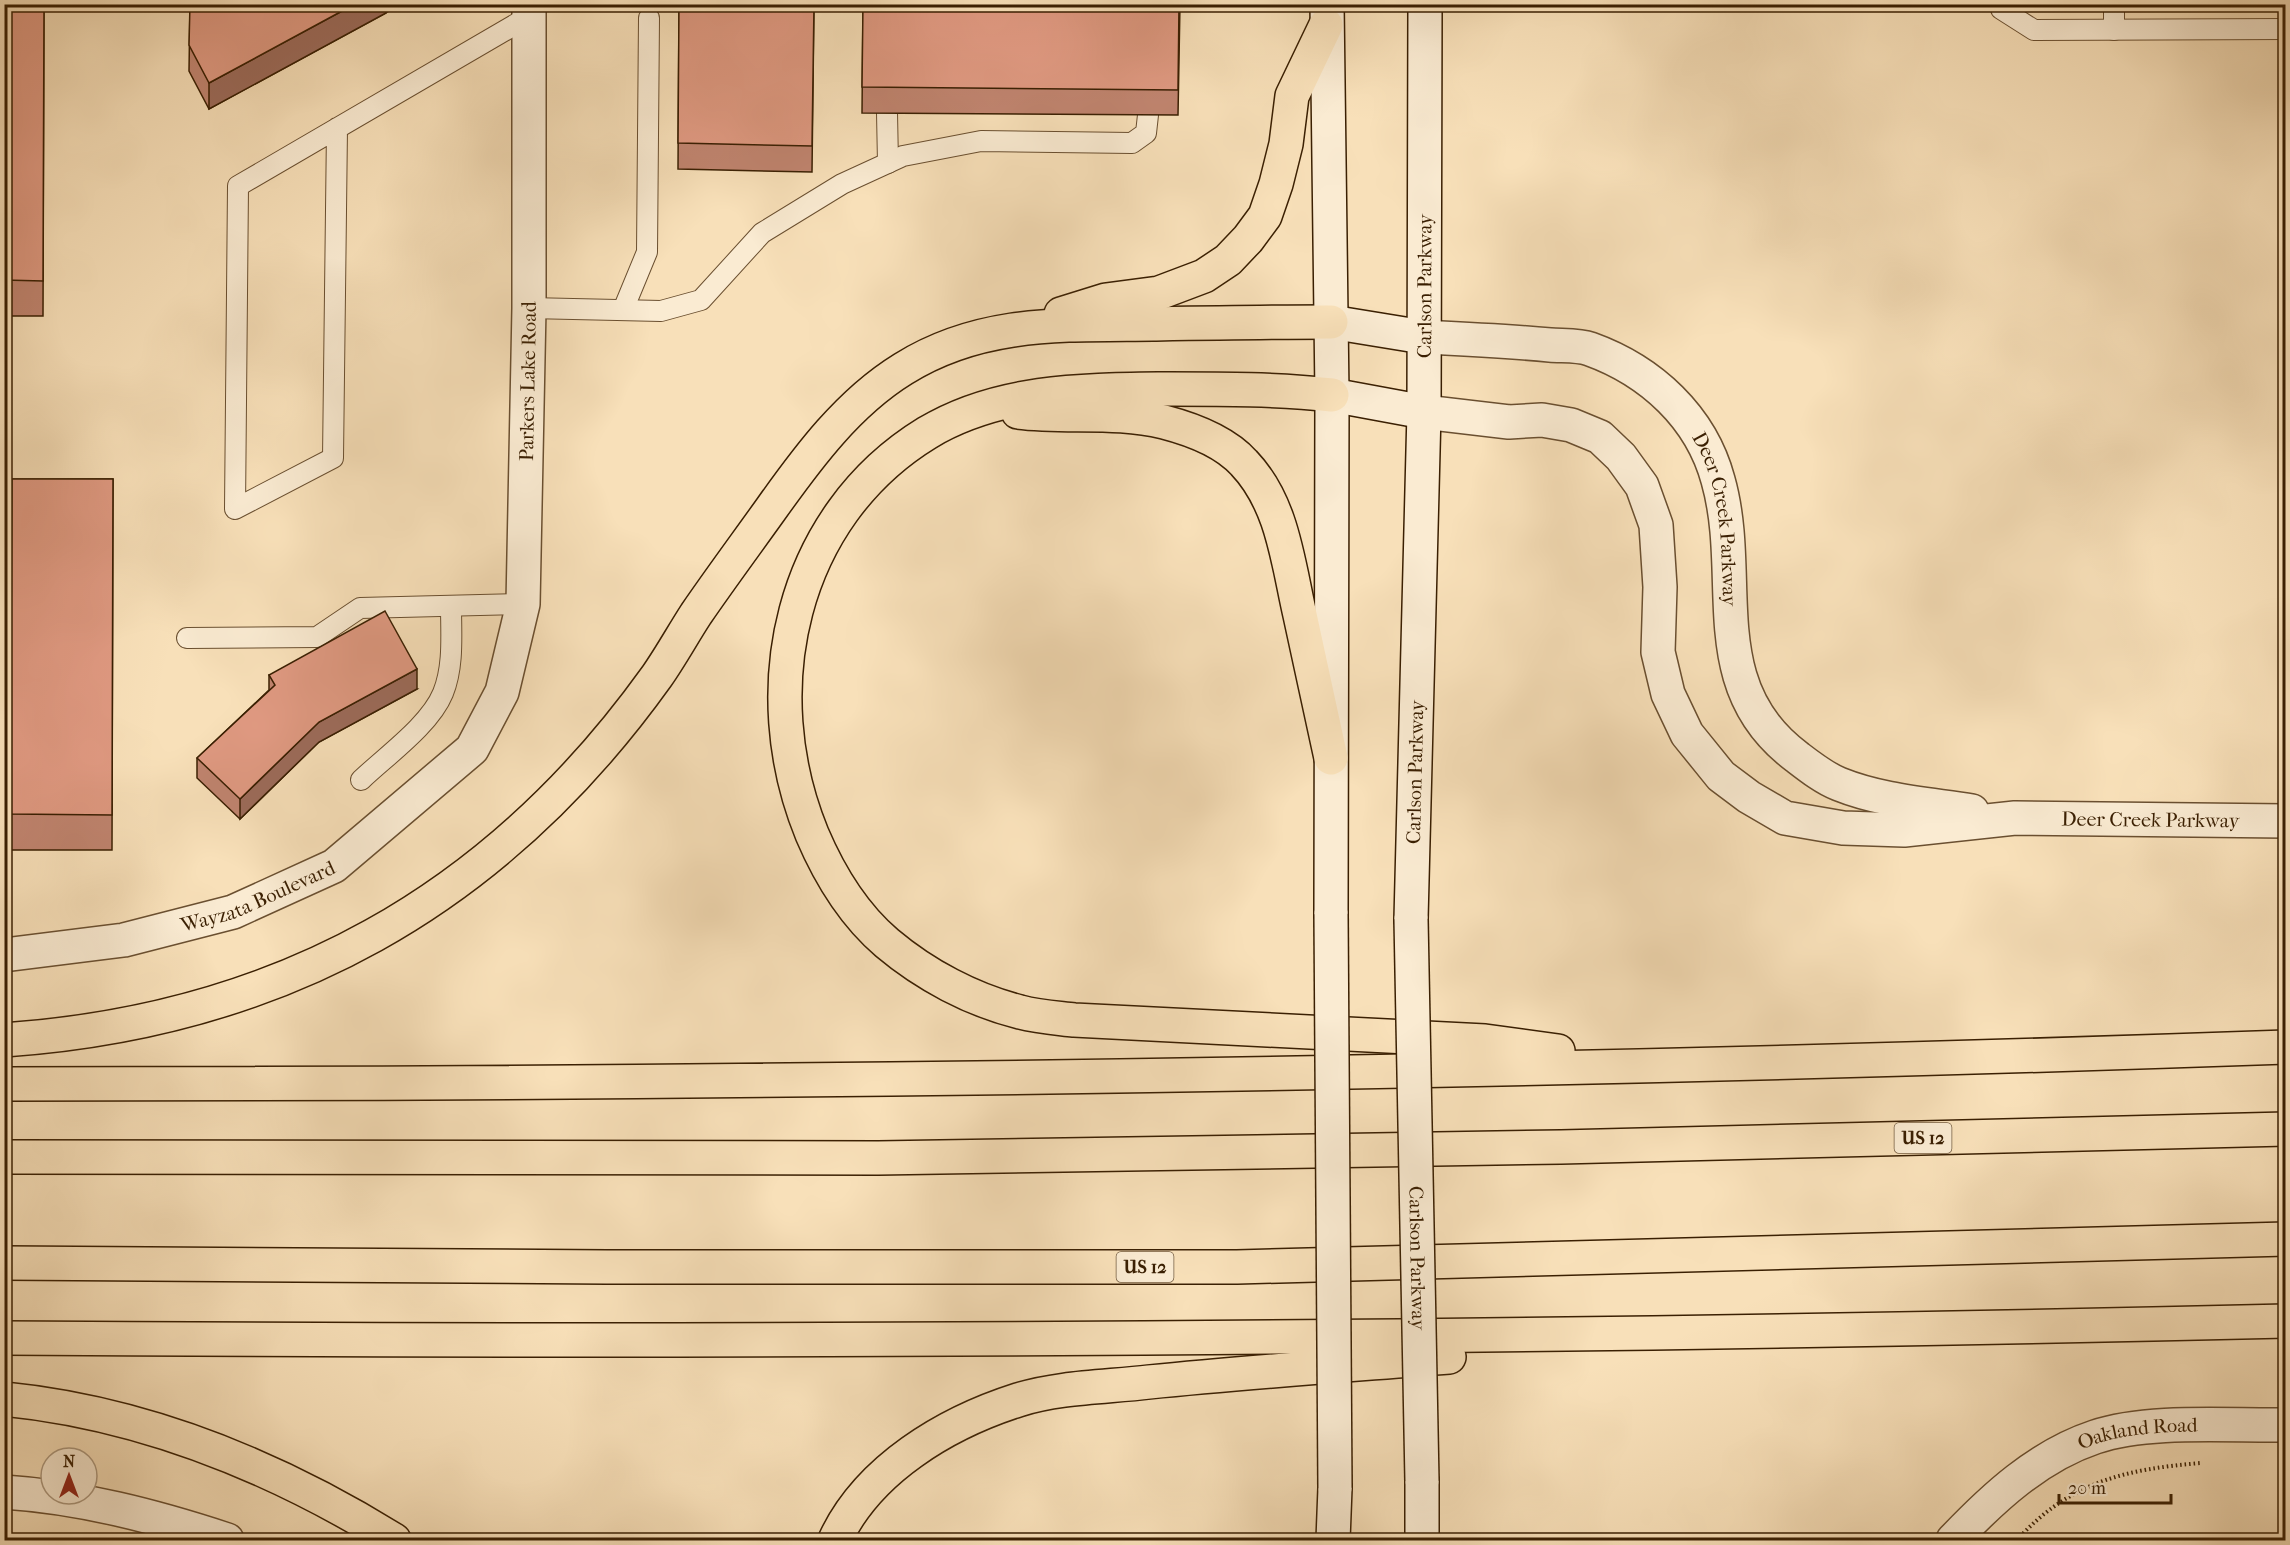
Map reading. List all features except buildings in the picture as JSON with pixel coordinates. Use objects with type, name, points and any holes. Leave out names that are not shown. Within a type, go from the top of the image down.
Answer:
[{"type":"highway","points":[[1005,330],[1106,300],[1159,293],[1204,276],[1228,260],[1265,216],[1286,144],[1292,96],[1326,15]]},
{"type":"highway","points":[[4,1040],[67,1036],[183,1014],[238,997],[289,978],[377,935],[461,879],[547,805],[605,743],[657,675],[696,614],[810,454],[861,402],[904,369],[980,335],[1062,323],[1331,322]]},
{"type":"highway","points":[[1332,395],[1276,389],[1082,390],[1037,395],[984,409],[929,432],[888,461],[854,495],[814,559],[794,617],[787,660],[785,704],[788,749],[796,789],[821,856],[839,887],[885,941],[944,982],[1022,1013],[1074,1020],[1485,1041],[1679,1066]]},
{"type":"highway","points":[[984,409],[1047,416],[1115,415],[1162,421],[1191,430],[1220,444],[1244,462],[1274,511],[1287,546],[1331,758]]},
{"type":"highway","points":[[4,1084],[893,1079],[1679,1066],[2286,1047]]},
{"type":"highway","name":"US 12","points":[[4,1157],[878,1158],[1549,1147],[2286,1129]]},
{"type":"highway","name":"US 12","points":[[4,1263],[595,1267],[1237,1267],[2286,1239]]},
{"type":"highway","points":[[4,1338],[1117,1340],[1796,1333],[2286,1321]]},
{"type":"highway","points":[[835,1540],[869,1491],[896,1465],[928,1440],[969,1419],[1020,1399],[1077,1390],[1258,1371],[1796,1333]]},
{"type":"highway","points":[[4,1399],[91,1413],[162,1431],[232,1456],[311,1492],[394,1540]]},
{"type":"street","name":"Carlson Parkway","points":[[1422,1540],[1411,919],[1424,412],[1425,4]]},
{"type":"street","name":"Parkers Lake Road","points":[[472,749],[502,692],[523,604],[529,308],[528,11]]},
{"type":"street","points":[[1326,15],[1332,395],[1331,914],[1335,1488],[1333,1540]]},
{"type":"street","name":"Deer Creek Parkway","points":[[1331,322],[1423,337],[1588,348],[1629,366],[1683,409],[1703,439],[1718,480],[1725,518],[1730,626],[1742,686],[1758,719],[1781,745],[1837,783],[1869,794],[2015,818]]},
{"type":"street","name":"Deer Creek Parkway","points":[[1332,395],[1424,412],[1509,422],[1542,420],[1571,425],[1600,437],[1622,458],[1642,486],[1656,525],[1660,586],[1658,652],[1668,694],[1687,734],[1722,776],[1749,797],[1785,818],[1843,828],[1904,830],[2015,818],[2286,821]]},
{"type":"street","name":"Wayzata Boulevard","points":[[4,955],[124,940],[232,912],[334,866],[472,749]]},
{"type":"street","name":"Oakland Road","points":[[1953,1540],[1973,1528],[2001,1492],[2046,1461],[2096,1437],[2148,1427],[2286,1425]]},
{"type":"street","points":[[4,1492],[40,1494],[132,1511],[226,1540]]},
{"type":"lane","points":[[2000,4],[2001,9],[2034,30],[2286,29]]},
{"type":"lane","points":[[2114,4],[2114,30]]},
{"type":"lane","points":[[338,128],[333,458],[235,509],[238,186],[338,128],[528,11]]},
{"type":"lane","points":[[623,310],[647,252],[649,18]]},
{"type":"lane","points":[[887,113],[888,163]]},
{"type":"lane","points":[[529,308],[661,311],[701,300],[762,233],[842,184],[903,156],[981,141],[1132,143],[1146,133],[1148,115]]},
{"type":"lane","points":[[187,638],[317,637],[360,608],[523,604]]},
{"type":"lane","points":[[361,780],[427,718],[443,694],[450,663],[451,606]]},
{"type":"path","points":[[2017,1540],[2060,1500],[2104,1481],[2148,1467],[2203,1463]]}]
